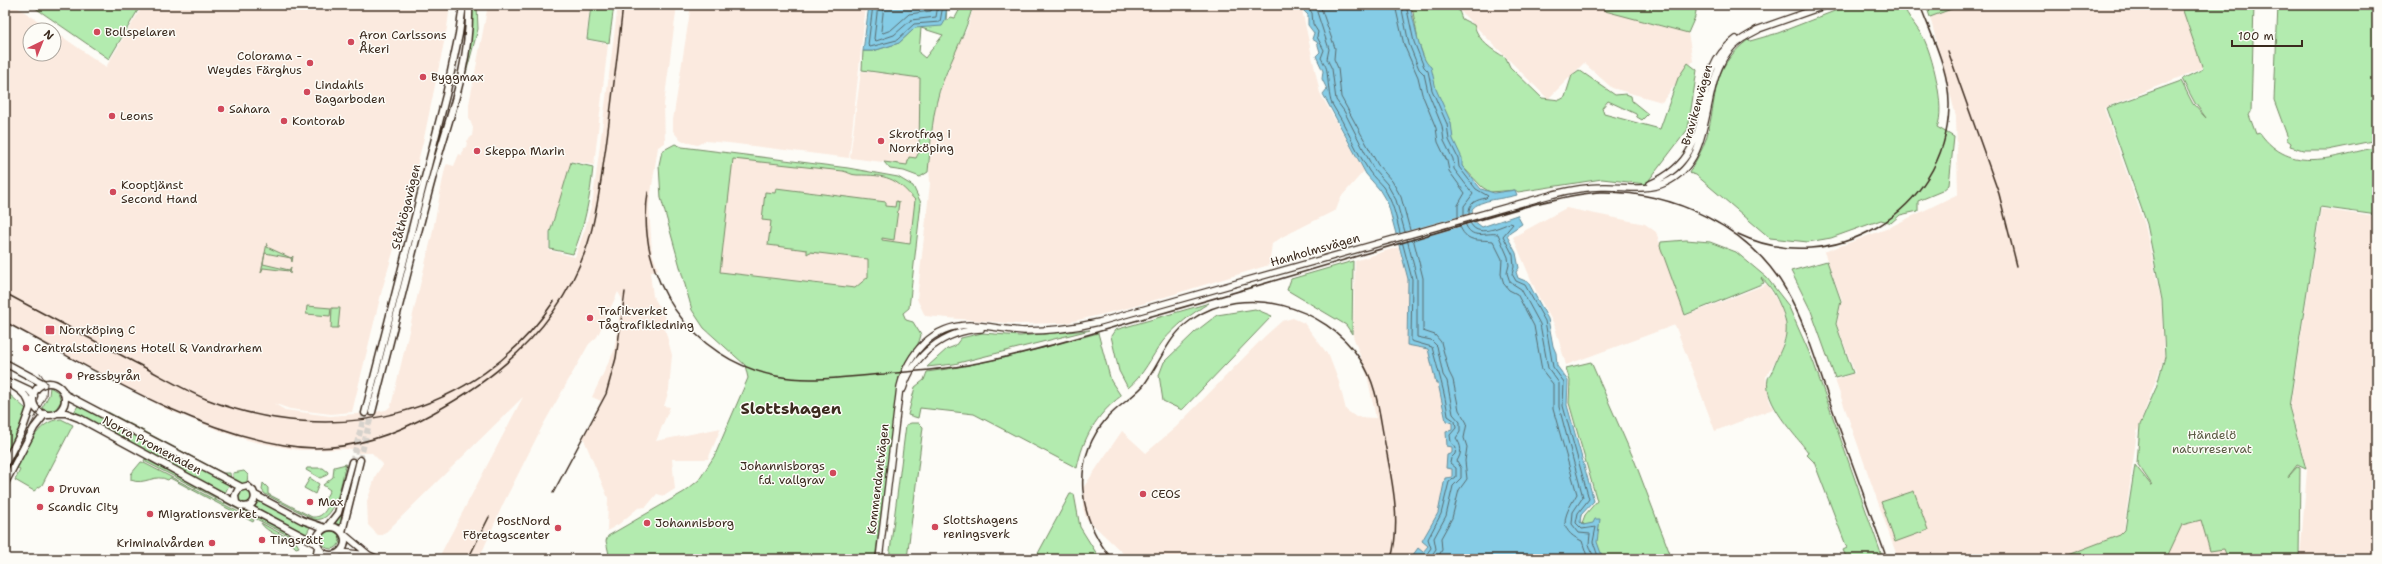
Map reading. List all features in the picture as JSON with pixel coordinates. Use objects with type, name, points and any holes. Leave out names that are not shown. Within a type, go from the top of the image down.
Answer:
[{"type":"main road","name":"Ståthögavägen","points":[[365,413],[446,95],[459,34],[463,5]]},
{"type":"main road","name":"Ståthögavägen","points":[[372,412],[436,167],[458,92],[466,51],[469,5]]},
{"type":"main road","points":[[5,363],[44,384],[56,384],[64,394],[65,403],[57,413],[46,414],[37,409],[33,397],[26,388],[5,380]]},
{"type":"main road","points":[[5,380],[28,398],[30,408]]},
{"type":"main road","points":[[5,464],[22,431],[33,397],[38,388],[44,384]]},
{"type":"main road","name":"Norra Promenaden","points":[[64,394],[241,487]]},
{"type":"main road","name":"Norra Promenaden","points":[[57,413],[75,416],[236,502]]},
{"type":"main road","points":[[5,483],[34,428],[46,414]]},
{"type":"main road","points":[[344,535],[335,527],[326,528],[302,520],[255,495],[251,488],[241,487],[235,493],[236,502],[241,506],[247,507],[273,521],[318,548],[325,554],[335,556],[345,546],[344,535],[360,460]]},
{"type":"main road","points":[[316,559],[318,535],[326,528],[338,513],[352,462]]},
{"type":"main road","points":[[247,507],[254,503],[255,495]]},
{"type":"main road","points":[[318,548],[321,559]]},
{"type":"street","name":"Bravikenvägen","points":[[1676,172],[1692,158],[1701,140],[1718,67],[1733,45],[1758,30],[1827,5]]},
{"type":"street","name":"Hanholmsvägen","points":[[930,337],[946,329],[960,326],[1050,331],[1104,321],[1577,188],[1642,188],[1664,183],[1676,172]]},
{"type":"street","name":"Hanholmsvägen","points":[[935,344],[959,333],[993,328]]},
{"type":"street","name":"Kommendantvägen","points":[[879,559],[900,387],[908,361],[930,337]]},
{"type":"street","name":"Kommendantvägen","points":[[899,401],[905,383],[917,362],[935,344]]},
{"type":"street","points":[[344,535],[355,548],[363,550],[378,559]]},
{"type":"street","points":[[335,556],[370,555]]},
{"type":"shaded area","points":[[5,5],[14,5],[40,22],[22,22],[22,62],[62,62],[62,37],[106,67],[143,5],[450,5],[447,28],[424,138],[404,215],[382,290],[352,412],[331,414],[290,409],[273,403],[285,410],[330,416],[369,413],[386,410],[391,406],[432,235],[445,168],[447,164],[454,166],[459,154],[462,155],[463,148],[466,148],[467,141],[472,136],[473,128],[469,118],[469,104],[488,5],[590,5],[586,40],[608,44],[594,165],[571,161],[564,190],[549,232],[549,250],[575,257],[585,229],[593,199],[618,5],[677,5],[664,104],[665,143],[658,147],[649,206],[652,253],[658,269],[650,273],[653,296],[665,316],[667,324],[665,329],[672,355],[669,390],[664,406],[670,407],[656,441],[721,428],[708,459],[672,459],[675,489],[664,496],[657,494],[646,507],[638,508],[619,524],[607,531],[608,498],[583,437],[601,401],[592,397],[614,351],[622,299],[618,292],[597,337],[589,344],[543,425],[503,504],[479,559],[438,559],[523,397],[383,535],[378,535],[368,525],[367,501],[376,475],[383,464],[372,453],[358,453],[357,449],[299,450],[255,442],[231,435],[166,409],[5,323]]},
{"type":"shaded area","points":[[691,5],[866,5],[849,158],[729,143],[705,141],[697,145],[681,141],[673,131],[673,120]]},
{"type":"shaded area","points":[[974,5],[1301,5],[1320,93],[1364,171],[1341,197],[1336,210],[1282,237],[1272,244],[1269,265],[1132,307],[1066,323],[1018,324],[925,316],[917,299],[930,184],[929,163],[935,110],[943,81],[949,70],[956,48],[967,29]]},
{"type":"shaded area","points":[[1457,5],[1611,5],[1645,22],[1688,33],[1693,61],[1662,102],[1612,88],[1584,63],[1548,99],[1458,9]]},
{"type":"shaded area","points":[[1963,5],[2188,5],[2209,63],[2200,69],[2104,108],[2145,225],[2161,300],[2164,358],[2137,432],[2123,537],[2084,559],[1898,559],[1835,380],[1855,373],[1837,325],[1842,300],[1824,252],[1886,229],[1958,194],[1956,116],[1930,17]]},
{"type":"shaded area","points":[[861,71],[920,78],[919,152],[916,158],[908,159],[907,165],[850,158]]},
{"type":"shaded area","points":[[731,156],[793,162],[898,179],[917,200],[911,246],[881,294],[717,274]]},
{"type":"shaded area","points":[[1566,208],[1645,224],[1656,232],[1685,316],[1767,284],[1781,308],[1787,330],[1779,354],[1766,377],[1769,399],[1773,409],[1715,431],[1675,325],[1566,365],[1554,324],[1538,296],[1513,237]]},
{"type":"shaded area","points":[[2321,209],[2377,217],[2377,559],[2300,559],[2307,470],[2290,407]]},
{"type":"shaded area","points":[[1398,247],[1408,279],[1407,345],[1428,349],[1436,382],[1438,382],[1444,417],[1448,423],[1452,423],[1452,430],[1446,432],[1447,446],[1452,447],[1452,477],[1445,478],[1438,513],[1422,541],[1428,545],[1423,552],[1418,548],[1410,559],[1129,559],[1086,518],[1083,508],[1083,488],[1122,431],[1146,453],[1176,427],[1265,336],[1282,321],[1293,318],[1304,323],[1329,356],[1339,382],[1346,410],[1356,417],[1376,418],[1367,375],[1353,336],[1355,261]]},
{"type":"shaded area","points":[[2203,517],[2226,548],[2229,559],[2163,559],[2181,523]]},
{"type":"green space","name":"Bollspelaren","points":[[31,5],[141,5],[109,59],[62,26],[62,22],[56,22]]},
{"type":"green space","points":[[473,5],[477,5],[478,29],[466,73]]},
{"type":"green space","points":[[591,5],[614,5],[609,43],[587,39]]},
{"type":"green space","points":[[947,5],[946,21],[951,17],[955,18],[962,5],[973,5],[963,34],[939,92],[932,126],[928,172],[920,177],[904,171],[890,169],[884,162],[907,165],[909,157],[916,158],[919,152],[920,78],[862,70],[863,51],[873,51],[899,43],[915,28]],"holes":[[[921,28],[943,35],[925,58],[919,53]]]},
{"type":"green space","points":[[1409,5],[1457,5],[1462,19],[1474,25],[1482,41],[1506,58],[1510,67],[1542,98],[1560,100],[1565,97],[1572,75],[1579,70],[1615,95],[1626,94],[1631,96],[1632,101],[1648,114],[1642,120],[1637,117],[1636,114],[1608,101],[1602,108],[1604,114],[1660,129],[1678,78],[1688,63],[1697,70],[1688,129],[1646,184],[1602,179],[1518,192],[1515,190],[1490,192],[1482,187],[1462,166],[1418,41],[1413,12]]},
{"type":"green space","points":[[1600,5],[1697,5],[1695,17],[1688,33],[1605,11]]},
{"type":"green space","points":[[1850,5],[1903,5],[1923,37],[1927,45],[1937,82],[1940,108],[1937,127],[1954,137],[1949,185],[1942,191],[1918,201],[1918,211],[1900,215],[1891,223],[1881,220],[1831,238],[1808,242],[1770,238],[1696,175],[1689,173],[1706,139],[1717,84],[1727,62],[1736,50],[1749,39],[1750,41],[1778,33]]},
{"type":"green space","points":[[1926,5],[1962,5],[1930,17]]},
{"type":"green space","name":"Händelö naturreservat","points":[[2181,5],[2254,5],[2251,112],[2249,115],[2256,134],[2260,133],[2272,146],[2285,155],[2299,159],[2314,160],[2329,158],[2377,147],[2377,215],[2320,207],[2289,407],[2306,469],[2297,465],[2288,477],[2297,467],[2300,468],[2299,559],[2228,559],[2224,549],[2210,551],[2201,520],[2182,525],[2166,559],[2057,559],[2120,535],[2125,530],[2135,465],[2152,485],[2137,463],[2140,425],[2156,388],[2165,357],[2162,300],[2147,224],[2106,108],[2181,81],[2193,104],[2206,118],[2195,103],[2182,79],[2203,69]]},
{"type":"green space","points":[[2278,5],[2377,5],[2377,140],[2328,150],[2303,150],[2290,146],[2291,143],[2286,139],[2288,138],[2274,100]]},
{"type":"green space","points":[[675,144],[682,147],[848,168],[898,177],[913,186],[921,203],[909,308],[903,313],[906,320],[913,322],[921,335],[917,346],[901,371],[899,377],[875,559],[610,559],[606,541],[608,536],[684,492],[699,480],[715,455],[748,378],[745,365],[704,328],[692,310],[661,198],[659,165],[662,151]],"holes":[[[733,159],[843,171],[855,175],[876,176],[890,179],[902,186],[908,192],[915,200],[910,244],[882,240],[882,238],[894,240],[899,202],[896,201],[895,207],[886,206],[886,202],[776,188],[775,193],[765,192],[762,220],[771,221],[768,245],[807,250],[807,254],[810,252],[868,259],[868,277],[855,288],[720,272]]]},
{"type":"green space","points":[[571,162],[593,167],[581,233],[573,254],[550,249],[550,232]]},
{"type":"green space","points":[[1686,240],[1710,242],[1736,252],[1767,278],[1788,305],[1813,361],[1883,559],[1847,559],[1843,550],[1847,548],[1814,462],[1807,455],[1808,452],[1781,418],[1770,398],[1768,378],[1785,340],[1786,332],[1784,314],[1774,293],[1767,283],[1761,278],[1764,283],[1685,315],[1660,246],[1661,242]]},
{"type":"green space","points":[[267,243],[267,247],[291,258],[265,253]]},
{"type":"green space","points":[[265,253],[263,264],[289,270],[291,267],[290,274],[289,271],[263,268],[261,273]]},
{"type":"green space","points":[[1353,261],[1352,334],[1346,325],[1287,290],[1291,279]]},
{"type":"green space","points":[[1827,261],[1841,301],[1836,324],[1853,373],[1835,378],[1811,311],[1791,271]]},
{"type":"green space","points":[[1209,303],[1184,320],[1168,335],[1143,372],[1128,388],[1119,371],[1111,336],[1115,330]]},
{"type":"green space","points":[[307,306],[331,308],[330,316],[306,314]]},
{"type":"green space","points":[[332,308],[340,308],[338,328],[331,328]]},
{"type":"green space","points":[[1255,309],[1272,316],[1182,410],[1163,401],[1159,375],[1164,362],[1195,332],[1217,315]]},
{"type":"green space","points":[[1090,330],[954,364],[927,367],[947,349],[955,346],[961,338],[982,333],[1020,336]]},
{"type":"green space","points":[[1098,333],[1111,381],[1121,396],[1104,411],[1092,428],[1083,447],[1077,468],[974,414],[920,408],[918,418],[908,415],[915,387],[924,380],[927,372],[971,365]]},
{"type":"green space","points":[[1591,362],[1635,462],[1672,559],[1573,559],[1570,529],[1592,499],[1594,501],[1584,510],[1580,519],[1580,522],[1585,525],[1582,523],[1585,515],[1597,501],[1569,403],[1570,381],[1566,368]]},
{"type":"green space","points":[[50,387],[58,392],[61,401],[56,409],[48,412],[42,408],[49,395]]},
{"type":"green space","points":[[5,393],[9,394],[26,409],[24,420],[5,457]]},
{"type":"green space","points":[[79,404],[230,483],[225,493],[73,414]]},
{"type":"green space","points":[[108,412],[223,473],[230,473],[231,480],[105,414]]},
{"type":"green space","points":[[61,419],[73,425],[42,485],[34,491],[15,480],[20,470],[17,468],[39,430],[52,421]]},
{"type":"green space","points":[[911,423],[919,423],[923,427],[907,559],[889,559],[906,425]]},
{"type":"green space","points":[[145,459],[293,535],[299,541],[144,461]]},
{"type":"green space","points":[[355,461],[357,461],[340,527],[335,524],[343,509]]},
{"type":"green space","points":[[141,462],[254,520],[253,522],[170,478],[168,480],[159,478],[140,482],[131,480],[131,474]]},
{"type":"green space","points":[[346,464],[337,500],[328,515],[321,519],[313,519],[265,494],[262,490],[263,483],[268,488],[268,494],[312,517],[318,517],[328,506],[325,499],[330,490],[323,485],[333,477],[334,467]]},
{"type":"green space","points":[[307,468],[323,468],[328,472],[327,475],[320,478],[306,470]]},
{"type":"green space","points":[[244,471],[248,475],[247,482],[243,484],[233,482],[233,473]]},
{"type":"green space","points":[[310,478],[319,484],[315,494],[304,488]]},
{"type":"green space","points":[[242,490],[248,490],[252,494],[252,500],[248,504],[242,504],[238,500],[238,494]]},
{"type":"green space","points":[[1914,491],[1928,530],[1895,542],[1881,502]]},
{"type":"green space","points":[[1070,494],[1074,494],[1080,527],[1100,559],[1035,559]]},
{"type":"green space","points":[[258,498],[311,525],[306,535],[253,507]]},
{"type":"green space","points":[[261,523],[296,542],[299,547],[296,548],[288,541],[267,530]]},
{"type":"green space","points":[[327,531],[335,531],[340,536],[338,547],[335,549],[327,549],[322,544],[322,536]]},
{"type":"water","points":[[869,5],[947,5],[945,21],[942,26],[915,28],[899,43],[873,51],[863,51]]},
{"type":"water","points":[[1302,5],[1409,5],[1420,48],[1427,63],[1431,67],[1436,89],[1451,123],[1453,139],[1462,158],[1462,166],[1481,189],[1494,193],[1515,190],[1517,195],[1486,201],[1472,209],[1474,221],[1482,227],[1517,215],[1522,224],[1510,232],[1507,236],[1516,253],[1519,268],[1516,272],[1518,278],[1528,282],[1548,319],[1553,346],[1556,353],[1557,366],[1568,381],[1567,405],[1594,501],[1581,515],[1580,522],[1583,525],[1593,523],[1595,519],[1600,519],[1597,542],[1603,559],[1410,559],[1418,548],[1423,552],[1428,546],[1422,541],[1438,513],[1445,478],[1452,477],[1452,469],[1446,468],[1447,455],[1452,453],[1452,447],[1447,446],[1446,432],[1452,430],[1452,423],[1446,421],[1438,383],[1436,383],[1428,349],[1407,345],[1408,279],[1388,204],[1379,189],[1366,174],[1323,94],[1327,89],[1322,79],[1323,71],[1316,56],[1320,52],[1317,42],[1312,39],[1314,33],[1308,25],[1308,15],[1303,10]]},
{"type":"pier","points":[[1474,212],[1477,222],[1399,244],[1396,234]]},
{"type":"tunnel","points":[[360,460],[372,412]]},
{"type":"tunnel","points":[[352,462],[365,413]]},
{"type":"tram line","points":[[5,475],[46,396],[47,383],[40,373]]},
{"type":"railway","points":[[5,322],[140,395],[175,411],[247,437],[304,448],[323,448],[342,446],[380,437],[416,422],[459,398],[506,363],[527,343],[546,321],[563,297],[577,271],[588,243],[597,207],[623,5]]},
{"type":"railway","points":[[1738,234],[1774,246],[1810,248],[1845,241],[1878,227],[1906,205],[1928,177],[1943,144],[1949,107],[1947,81],[1920,5]]},
{"type":"railway","points":[[1948,51],[1999,194],[2017,266]]},
{"type":"railway","points":[[648,192],[646,224],[651,255],[660,284],[675,310],[695,333],[718,352],[746,367],[776,376],[803,379],[885,374],[957,367],[992,360],[1065,341],[1535,204],[1576,195],[1601,192],[1628,193],[1655,198],[1681,206],[1706,217],[1730,231],[1751,248],[1770,267],[1786,290],[1800,318],[1812,348],[1832,408],[1887,559]]},
{"type":"railway","points":[[553,493],[606,394],[616,358],[625,292]]},
{"type":"railway","points":[[5,293],[206,399],[255,414],[303,421],[352,421],[399,413],[443,397],[485,373],[522,341],[554,301]]},
{"type":"railway","points":[[1112,559],[1092,526],[1086,508],[1083,489],[1083,471],[1087,452],[1095,435],[1107,418],[1143,386],[1176,334],[1191,320],[1212,309],[1235,303],[1259,302],[1283,305],[1305,313],[1326,325],[1345,341],[1365,367],[1377,400],[1394,493],[1396,526],[1391,559]]},
{"type":"railway","points":[[468,559],[489,517]]},
{"type":"place","name":"Bollspelaren","points":[[97,32]]},
{"type":"place","name":"Aron Carlssons Åkeri","points":[[351,42]]},
{"type":"place","name":"Colorama - Weydes Färghus","points":[[310,63]]},
{"type":"place","name":"Byggmax","points":[[423,77]]},
{"type":"place","name":"Lindahls Bagarboden","points":[[307,92]]},
{"type":"place","name":"Sahara","points":[[221,109]]},
{"type":"place","name":"Leons","points":[[112,116]]},
{"type":"place","name":"Kontorab","points":[[284,121]]},
{"type":"place","name":"Skrotfrag i Norrköping","points":[[881,141]]},
{"type":"place","name":"Skeppa Marin","points":[[477,151]]},
{"type":"place","name":"Kooptjänst Second Hand","points":[[113,192]]},
{"type":"place","name":"Trafikverket Tågtrafikledning","points":[[590,318]]},
{"type":"place","name":"Norrköping C","points":[[50,330]]},
{"type":"place","name":"Centralstationens Hotell & Vandrarhem","points":[[26,348]]},
{"type":"place","name":"Pressbyrån","points":[[69,376]]},
{"type":"place","name":"Johannisborgs f.d. vallgrav","points":[[833,473]]},
{"type":"place","name":"Druvan","points":[[51,489]]},
{"type":"place","name":"CEOS","points":[[1143,494]]},
{"type":"place","name":"Max","points":[[310,502]]},
{"type":"place","name":"Scandic City","points":[[40,507]]},
{"type":"place","name":"Migrationsverket","points":[[150,514]]},
{"type":"place","name":"Johannisborg","points":[[647,523]]},
{"type":"place","name":"Slottshagens reningsverk","points":[[935,527]]},
{"type":"place","name":"PostNord Företagscenter","points":[[558,528]]},
{"type":"place","name":"Tingsrätt","points":[[262,540]]},
{"type":"place","name":"Kriminalvården","points":[[212,543]]},
{"type":"district","name":"Slottshagen","points":[[791,408]]}]
